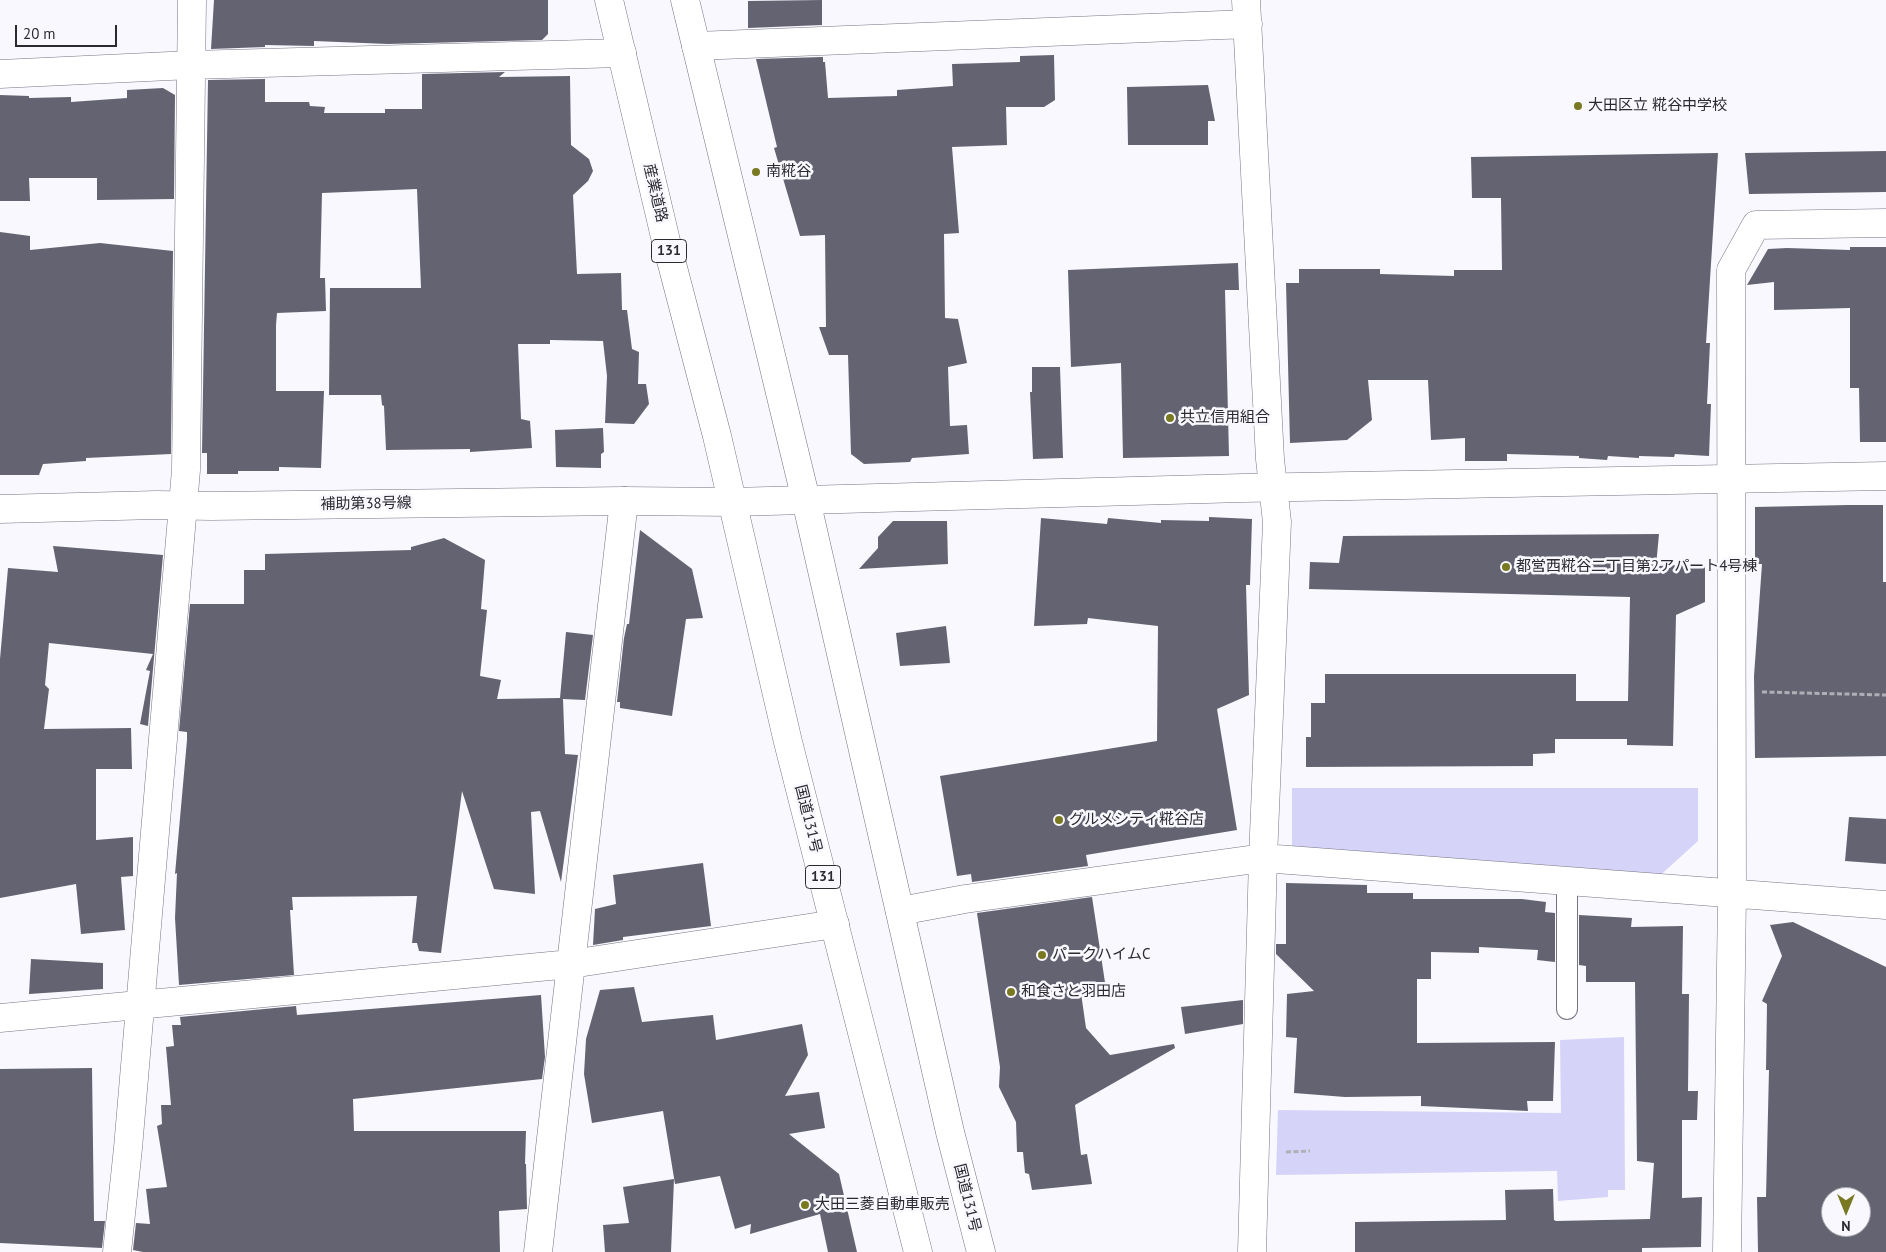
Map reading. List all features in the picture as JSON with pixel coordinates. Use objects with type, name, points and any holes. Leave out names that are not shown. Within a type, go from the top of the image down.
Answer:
[{"type":"main road","points":[[117,1252],[141,1004],[184,505],[192,0]]},
{"type":"main road","name":"産業道路","points":[[609,0],[732,502]]},
{"type":"main road","points":[[685,0],[746,261],[806,500]]},
{"type":"main road","points":[[696,46],[1247,12],[1276,522],[1262,858],[1252,1252]]},
{"type":"main road","points":[[0,74],[191,65],[622,53]]},
{"type":"main road","points":[[1727,1252],[1732,895],[1731,270],[1756,226],[1886,224]]},
{"type":"main road","name":"補助第38号線","points":[[0,509],[184,505],[624,501],[732,502],[1273,488],[1886,476]]},
{"type":"main road","name":"国道131号","points":[[806,500],[950,1132],[981,1252]]},
{"type":"main road","points":[[538,1252],[624,501]]},
{"type":"main road","name":"国道131号","points":[[732,502],[788,742],[918,1252]]},
{"type":"main road","points":[[900,911],[965,899],[1262,858],[1732,895],[1886,905]]},
{"type":"main road","points":[[0,1018],[571,964],[835,924]]},
{"type":"lane","points":[[1567,882],[1567,1009]]},
{"type":"path","points":[[1732,692],[1886,694]]},
{"type":"shaded area","points":[[1292,788],[1698,788],[1698,841],[1655,880],[1292,854]]},
{"type":"shaded area","points":[[1624,1037],[1625,1190],[1608,1190],[1608,1197],[1558,1201],[1557,1171],[1276,1175],[1278,1110],[1561,1113],[1560,1040]]},
{"type":"building","points":[[214,0],[548,0],[548,34],[542,40],[388,44],[314,41],[314,46],[265,45],[265,47],[211,49]]},
{"type":"building","points":[[822,0],[822,25],[748,28],[748,1]]},
{"type":"building","points":[[1054,55],[1055,100],[1044,107],[1006,107],[1007,145],[952,147],[959,233],[944,234],[945,318],[958,319],[967,363],[948,367],[950,426],[967,425],[969,454],[912,458],[910,462],[864,464],[851,454],[848,355],[829,355],[819,327],[826,327],[825,235],[800,236],[774,148],[777,147],[756,59],[823,57],[828,98],[897,96],[897,90],[953,86],[952,64],[1020,62],[1020,56]]},
{"type":"building","points":[[505,72],[499,77],[570,76],[571,145],[589,159],[593,171],[588,181],[573,195],[577,274],[621,273],[622,310],[627,310],[632,349],[639,352],[638,384],[646,384],[649,404],[634,424],[605,423],[607,376],[603,341],[550,340],[550,344],[518,344],[521,419],[530,421],[532,448],[470,452],[470,449],[386,450],[384,406],[382,405],[381,395],[329,395],[330,288],[421,288],[417,189],[322,193],[320,278],[325,278],[326,311],[277,313],[276,325],[276,391],[324,391],[321,468],[279,467],[279,471],[238,471],[238,474],[207,474],[207,453],[202,453],[208,80],[265,79],[265,102],[309,102],[310,106],[325,107],[324,113],[385,113],[385,109],[422,109],[422,74]]},
{"type":"building","points":[[1208,85],[1215,121],[1208,121],[1208,145],[1128,145],[1127,87]]},
{"type":"building","points":[[163,88],[175,95],[174,199],[97,200],[97,178],[29,178],[30,201],[0,201],[0,95],[29,96],[29,98],[71,97],[71,102],[127,98],[127,90]]},
{"type":"building","points":[[1886,151],[1886,192],[1749,194],[1745,153]]},
{"type":"building","points":[[1718,153],[1706,343],[1710,343],[1707,404],[1711,404],[1709,456],[1675,454],[1674,457],[1639,456],[1639,458],[1608,456],[1607,460],[1579,458],[1579,456],[1507,454],[1507,461],[1465,461],[1465,438],[1431,440],[1428,380],[1368,380],[1372,420],[1347,440],[1290,443],[1286,283],[1299,283],[1299,269],[1380,269],[1380,274],[1454,276],[1454,270],[1502,270],[1501,198],[1472,198],[1471,157]]},
{"type":"building","points":[[0,232],[30,236],[30,250],[100,243],[173,251],[171,454],[86,458],[86,461],[43,464],[39,475],[0,475]]},
{"type":"building","points":[[1850,247],[1886,247],[1886,442],[1860,442],[1859,388],[1850,388],[1850,308],[1774,310],[1774,282],[1747,285],[1768,249],[1850,250]]},
{"type":"building","points":[[1238,263],[1239,290],[1225,290],[1229,456],[1123,458],[1121,363],[1071,367],[1068,270]]},
{"type":"building","points":[[1032,367],[1060,367],[1063,458],[1033,459],[1030,392],[1032,392]]},
{"type":"building","points":[[603,428],[604,452],[601,454],[601,468],[556,467],[555,430]]},
{"type":"building","points":[[1883,505],[1883,582],[1886,582],[1886,756],[1755,758],[1754,676],[1762,564],[1755,564],[1755,507]]},
{"type":"building","points":[[1209,517],[1252,519],[1250,585],[1246,585],[1249,695],[1217,709],[1237,830],[1086,855],[1088,866],[972,882],[971,874],[957,876],[940,776],[1157,741],[1158,626],[1088,618],[1087,624],[1034,626],[1041,518],[1107,524],[1108,518],[1161,523],[1161,520],[1209,521]]},
{"type":"building","points":[[893,521],[947,521],[948,564],[859,569],[878,548],[878,537]]},
{"type":"building","points":[[640,530],[692,569],[703,618],[686,619],[672,716],[620,708],[620,702],[617,702],[624,638],[627,624],[629,624]]},
{"type":"building","points":[[1659,534],[1656,566],[1705,564],[1705,602],[1676,615],[1673,746],[1627,745],[1627,739],[1555,739],[1555,753],[1533,754],[1533,766],[1306,767],[1306,737],[1311,737],[1311,703],[1325,703],[1325,674],[1576,674],[1576,701],[1628,701],[1630,597],[1309,589],[1310,562],[1339,563],[1343,536]]},
{"type":"building","points":[[444,538],[485,560],[481,609],[487,610],[480,676],[501,680],[497,699],[560,698],[566,632],[593,635],[585,700],[563,699],[565,754],[578,755],[561,882],[540,811],[531,812],[535,894],[494,889],[462,791],[441,953],[419,951],[417,943],[412,943],[417,896],[292,897],[293,910],[290,910],[294,975],[179,985],[175,918],[177,873],[175,874],[187,732],[179,731],[190,604],[244,604],[244,570],[265,570],[265,554],[411,550],[411,547]]},
{"type":"building","points":[[53,546],[163,555],[148,726],[140,724],[150,671],[146,670],[153,654],[49,643],[45,685],[49,689],[44,729],[131,728],[132,769],[96,769],[96,840],[133,837],[133,876],[121,877],[125,930],[81,934],[76,884],[0,898],[0,659],[8,568],[58,572]]},
{"type":"building","points":[[946,626],[950,663],[900,666],[896,633]]},
{"type":"building","points":[[1849,817],[1886,819],[1886,864],[1845,861]]},
{"type":"building","points":[[703,863],[711,926],[623,937],[623,940],[593,945],[595,909],[616,904],[613,875]]},
{"type":"building","points":[[1286,883],[1367,885],[1367,893],[1413,893],[1413,899],[1522,899],[1546,902],[1545,912],[1555,913],[1555,962],[1537,960],[1538,950],[1479,947],[1479,953],[1431,952],[1431,979],[1417,979],[1417,1043],[1555,1042],[1553,1101],[1527,1101],[1528,1111],[1421,1106],[1421,1096],[1345,1097],[1294,1093],[1297,1038],[1286,1037],[1287,994],[1314,991],[1276,954],[1276,944],[1286,944]]},
{"type":"building","points":[[1092,897],[1106,989],[1081,993],[1086,1028],[1110,1055],[1174,1044],[1175,1048],[1075,1105],[1081,1155],[1087,1154],[1092,1184],[1032,1190],[1029,1174],[1025,1173],[1023,1152],[1017,1152],[1016,1122],[999,1087],[1000,1067],[977,913]]},
{"type":"building","points":[[1579,915],[1632,918],[1631,927],[1683,926],[1682,994],[1689,994],[1688,1091],[1698,1091],[1697,1120],[1682,1120],[1682,1198],[1702,1197],[1701,1247],[1642,1248],[1642,1252],[1355,1252],[1355,1222],[1506,1220],[1505,1190],[1553,1189],[1554,1220],[1556,1221],[1650,1219],[1654,1163],[1637,1161],[1635,982],[1586,982],[1586,966],[1579,965]]},
{"type":"building","points":[[1793,922],[1886,967],[1886,1252],[1758,1252],[1757,1197],[1766,1197],[1769,1070],[1766,1070],[1767,1004],[1762,1001],[1782,956],[1770,925]]},
{"type":"building","points":[[31,959],[103,963],[103,989],[29,994]]},
{"type":"building","points":[[634,987],[642,1022],[713,1015],[716,1040],[802,1024],[808,1055],[785,1096],[819,1092],[825,1128],[789,1134],[839,1174],[857,1252],[828,1252],[820,1214],[750,1234],[751,1224],[735,1229],[720,1176],[675,1184],[663,1111],[592,1123],[584,1074],[586,1039],[600,990]]},
{"type":"building","points":[[541,995],[545,1057],[542,1079],[353,1099],[354,1131],[526,1131],[527,1209],[499,1211],[500,1252],[143,1252],[133,1250],[136,1223],[150,1224],[146,1189],[167,1187],[157,1126],[162,1124],[161,1105],[171,1105],[166,1047],[174,1046],[172,1025],[181,1025],[180,1017],[296,1006],[297,1015]]},
{"type":"building","points":[[1243,1000],[1243,1024],[1185,1034],[1181,1007]]},
{"type":"building","points":[[92,1068],[94,1221],[105,1221],[102,1248],[0,1243],[0,1069]]},
{"type":"building","points":[[674,1179],[671,1252],[605,1252],[603,1225],[629,1223],[623,1187]]},
{"type":"place","name":"大田区立 糀谷中学校","points":[[1578,106]]},
{"type":"place","name":"南糀谷","points":[[756,172]]},
{"type":"place","name":"共立信用組合","points":[[1170,418]]},
{"type":"place","name":"都営西糀谷二丁目第2アパート4号棟","points":[[1506,567]]},
{"type":"place","name":"グルメシティ糀谷店","points":[[1059,820]]},
{"type":"place","name":"パークハイムC","points":[[1042,955]]},
{"type":"place","name":"和食さと羽田店","points":[[1011,992]]},
{"type":"place","name":"大田三菱自動車販売","points":[[805,1205]]}]
